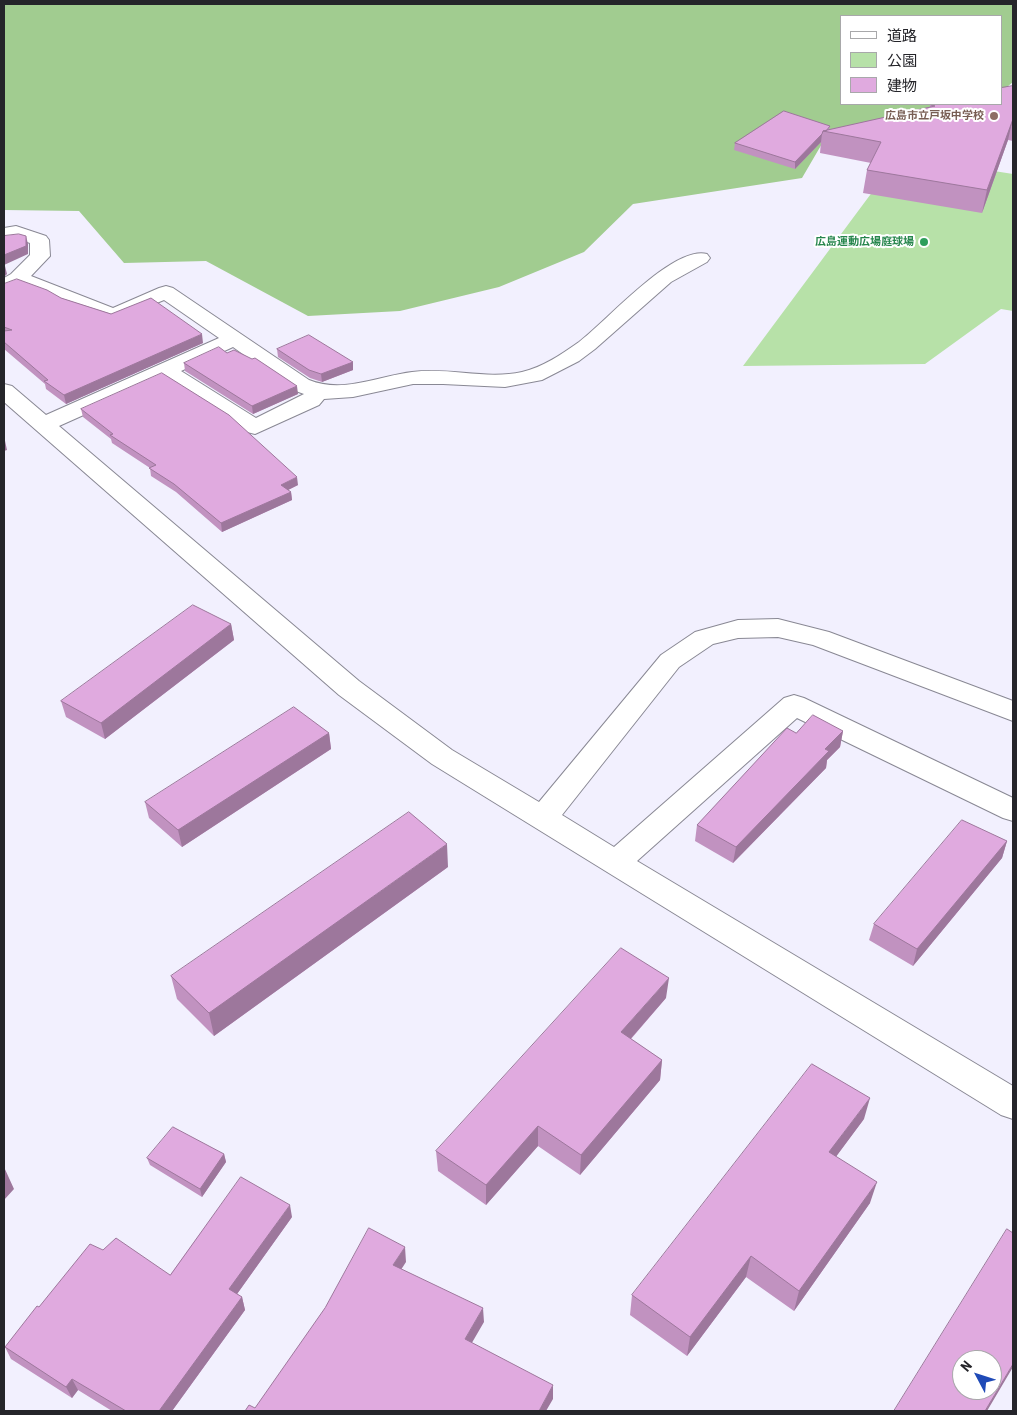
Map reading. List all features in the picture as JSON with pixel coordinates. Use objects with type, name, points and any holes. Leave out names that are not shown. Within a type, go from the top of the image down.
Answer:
[{"type":"street","points":[[4,234],[16,232],[39,240],[40,256],[11,282]]},
{"type":"street","points":[[11,282],[113,315],[166,292],[301,385],[319,392],[344,391],[414,378],[452,376],[495,381],[533,376],[569,360],[599,337],[664,277],[700,258]]},
{"type":"street","points":[[43,424],[234,339]]},
{"type":"street","points":[[166,370],[255,428],[311,400],[319,392]]},
{"type":"street","points":[[4,391],[350,688],[442,757],[615,864],[1013,1104]]},
{"type":"street","points":[[542,819],[670,662],[704,638],[738,628],[778,628],[820,638],[1013,711]]},
{"type":"street","points":[[615,864],[794,705],[1013,810]]},
{"type":"green space","points":[[4,4],[1013,4],[1013,82],[1002,91],[1002,15],[840,15],[840,105],[980,105],[830,130],[802,178],[633,204],[584,252],[499,287],[400,311],[308,316],[206,261],[124,263],[79,211],[4,210]]},
{"type":"green space","name":"広島運動広場庭球場","points":[[899,156],[1013,174],[1013,311],[1001,309],[925,364],[743,366]]},
{"type":"building","points":[[1013,86],[1013,119],[987,190],[867,170],[881,142],[823,131],[935,106],[931,105],[1002,105],[1002,88]]},
{"type":"building","points":[[784,111],[830,126],[826,131],[823,131],[795,162],[735,143]]},
{"type":"building","points":[[19,234],[26,236],[26,246],[4,255],[4,236]]},
{"type":"building","points":[[17,279],[47,290],[61,298],[111,314],[151,298],[202,334],[64,395],[44,381],[48,380],[4,342],[4,331],[12,330],[4,327],[4,284]]},
{"type":"building","points":[[309,335],[353,362],[321,374],[309,370],[277,349]]},
{"type":"building","points":[[219,347],[227,353],[234,350],[252,359],[255,358],[297,386],[252,406],[184,363]]},
{"type":"building","points":[[162,373],[229,415],[297,477],[281,485],[291,492],[221,523],[174,484],[149,468],[156,465],[110,435],[113,434],[81,409]]},
{"type":"building","points":[[193,605],[231,624],[101,723],[61,701]]},
{"type":"building","points":[[294,707],[329,733],[178,830],[145,802]]},
{"type":"building","points":[[813,715],[843,731],[825,749],[829,751],[736,847],[697,825],[787,728],[796,733]]},
{"type":"building","points":[[409,812],[447,844],[209,1013],[171,976]]},
{"type":"building","points":[[962,820],[1007,841],[917,949],[874,924]]},
{"type":"building","points":[[621,948],[669,978],[621,1032],[662,1060],[581,1155],[538,1126],[486,1185],[436,1151]]},
{"type":"building","points":[[812,1064],[870,1098],[829,1152],[877,1182],[799,1291],[751,1256],[690,1337],[632,1295]]},
{"type":"building","points":[[173,1127],[224,1154],[200,1189],[147,1158]]},
{"type":"building","points":[[241,1177],[290,1205],[229,1289],[242,1297],[159,1411],[126,1411],[72,1379],[66,1387],[5,1347],[90,1244],[103,1250],[116,1238],[170,1275]]},
{"type":"building","points":[[369,1228],[405,1247],[393,1265],[483,1308],[465,1339],[553,1385],[539,1411],[245,1411],[249,1405],[255,1408],[325,1308]]},
{"type":"building","points":[[1007,1229],[1013,1233],[1013,1364],[1002,1382],[1002,1350],[952,1350],[952,1400],[992,1400],[985,1411],[894,1411]]},
{"type":"place","name":"広島市立戸坂中学校","points":[[994,116]]},
{"type":"place","name":"広島運動広場庭球場","points":[[924,242]]}]
